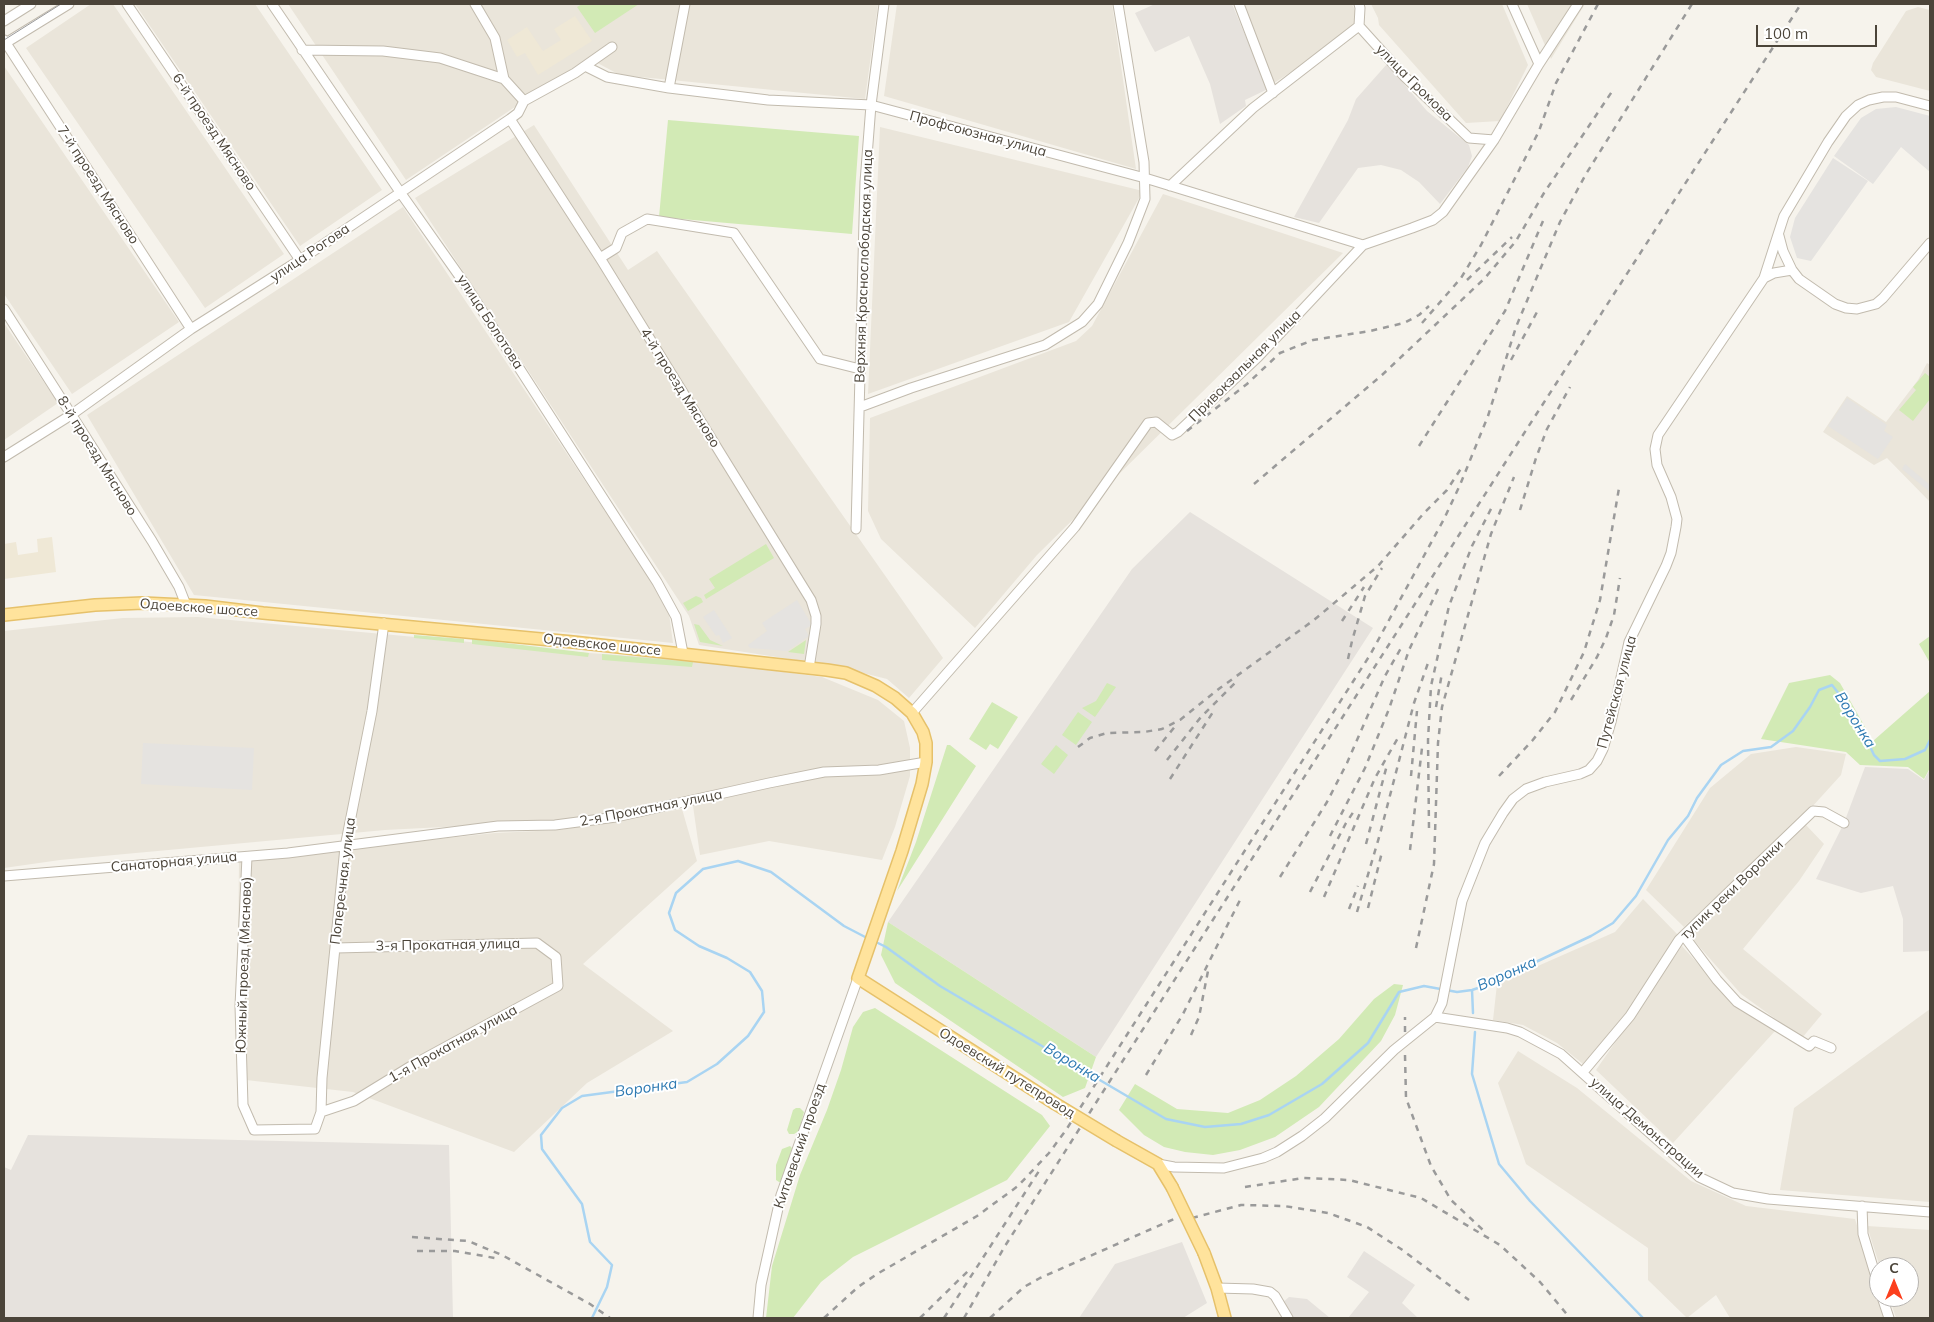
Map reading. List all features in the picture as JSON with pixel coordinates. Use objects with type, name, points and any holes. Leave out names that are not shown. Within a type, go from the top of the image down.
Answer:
[{"type":"main road","name":"Одоевское шоссе","points":[[4,615],[95,605],[143,603],[186,605],[683,653],[809,668],[846,674],[860,679],[895,698],[912,713],[923,732],[926,762],[922,784],[902,851],[858,978]]},
{"type":"main road","name":"Одоевский путепровод","points":[[858,978],[1054,1103],[1158,1164]]},
{"type":"main road","points":[[1158,1164],[1172,1187],[1204,1253],[1217,1288],[1225,1318]]},
{"type":"street","points":[[4,21],[31,4]]},
{"type":"street","points":[[4,42],[70,4]]},
{"type":"street","name":"6-й проезд Мясново","points":[[126,4],[300,260]]},
{"type":"street","name":"улица Болотова","points":[[272,4],[465,284],[657,582],[676,617],[683,653]]},
{"type":"street","points":[[476,4],[495,38],[504,78],[524,101]]},
{"type":"street","points":[[669,88],[684,4]]},
{"type":"street","name":"Верхняя Краснослободская улица","points":[[856,529],[865,182],[871,105],[884,4]]},
{"type":"street","points":[[860,407],[911,388],[1045,345],[1082,322],[1098,304],[1128,243],[1145,199],[1145,178],[1118,4]]},
{"type":"street","points":[[1239,4],[1274,92]]},
{"type":"street","points":[[1170,186],[1253,108],[1359,26],[1359,4]]},
{"type":"street","points":[[1512,4],[1539,64]]},
{"type":"street","name":"Привокзальная улица","points":[[912,713],[1075,527],[1148,423],[1156,422],[1172,435],[1178,432],[1258,357],[1363,245],[1433,220],[1443,212],[1494,140],[1539,64],[1578,4]]},
{"type":"street","name":"улица Громова","points":[[1359,26],[1405,77],[1470,138],[1494,140]]},
{"type":"street","name":"7-й проезд Мясново","points":[[4,42],[192,329]]},
{"type":"street","name":"улица Рогова","points":[[4,457],[71,414],[192,329],[300,260],[518,113],[524,101],[575,73],[612,47]]},
{"type":"street","points":[[302,50],[383,51],[440,58],[504,78]]},
{"type":"street","name":"Профсоюзная улица","points":[[584,66],[606,77],[669,88],[768,100],[871,105],[1145,178],[1363,245]]},
{"type":"street","name":"Путейская улица","points":[[1436,1017],[1442,1004],[1462,901],[1486,843],[1513,799],[1531,787],[1589,770],[1597,761],[1603,749],[1629,642],[1666,566],[1676,527],[1677,519],[1671,498],[1657,465],[1655,449],[1658,435],[1764,278],[1784,216],[1828,142],[1846,116],[1858,105],[1883,97],[1896,97],[1930,106]]},
{"type":"street","name":"4-й проезд Мясново","points":[[510,118],[600,258],[811,600],[816,616],[816,624],[809,668]]},
{"type":"street","points":[[600,258],[616,248],[622,233],[647,219],[734,233],[820,359],[860,369]]},
{"type":"street","points":[[1779,236],[1783,251],[1792,270],[1799,279],[1835,304],[1846,308],[1866,308],[1884,298],[1930,243]]},
{"type":"street","points":[[1764,278],[1774,273],[1792,270]]},
{"type":"street","name":"8-й проезд Мясново","points":[[4,309],[152,541],[179,587],[186,605]]},
{"type":"street","name":"Поперечная улица","points":[[321,1112],[322,1078],[345,847],[373,703],[384,623]]},
{"type":"street","name":"2-я Прокатная улица","points":[[345,847],[498,826],[555,825],[616,817],[815,774],[879,770],[926,762]]},
{"type":"street","name":"тупик реки Воронки","points":[[1584,1072],[1630,1016],[1684,936],[1813,811],[1824,812],[1844,823]]},
{"type":"street","name":"Санаторная улица","points":[[4,876],[345,847]]},
{"type":"street","name":"Южный проезд (Мясново)","points":[[248,856],[240,1006],[243,1105],[254,1130],[314,1129],[321,1112]]},
{"type":"street","points":[[1684,936],[1717,980],[1737,1002],[1809,1046],[1814,1041],[1831,1048]]},
{"type":"street","name":"3-я Прокатная улица","points":[[336,948],[537,943],[556,957]]},
{"type":"street","name":"1-я Прокатная улица","points":[[321,1112],[354,1101],[416,1063],[558,986],[556,957]]},
{"type":"street","name":"Китаевский проезд","points":[[758,1318],[761,1284],[781,1195],[858,978]]},
{"type":"street","points":[[1158,1164],[1174,1167],[1224,1168],[1263,1158],[1283,1149],[1326,1118],[1394,1050],[1436,1017]]},
{"type":"street","name":"улица Демонстрации","points":[[1436,1017],[1507,1028],[1520,1032],[1561,1054],[1584,1072],[1699,1177],[1733,1193],[1757,1198],[1930,1212]]},
{"type":"street","points":[[1862,1206],[1863,1234],[1870,1257]]},
{"type":"street","points":[[1217,1288],[1253,1289],[1270,1292],[1275,1296],[1288,1318]]},
{"type":"shaded area","points":[[91,4],[113,4],[284,254],[205,308],[26,48]]},
{"type":"shaded area","points":[[135,4],[255,4],[382,190],[300,246]]},
{"type":"shaded area","points":[[288,4],[878,4],[865,99],[620,75],[588,58],[406,180]]},
{"type":"shaded area","points":[[897,4],[1112,4],[1136,169],[884,96]]},
{"type":"shaded area","points":[[1155,4],[1232,4],[1268,89],[1245,100],[1246,106],[1220,124],[1210,84],[1189,36],[1155,52],[1151,45],[1135,13]]},
{"type":"shaded area","points":[[1242,4],[1352,4],[1362,26],[1274,83]]},
{"type":"shaded area","points":[[1371,4],[1502,4],[1528,65],[1500,121],[1466,123],[1379,25],[1378,18]]},
{"type":"shaded area","points":[[1527,4],[1585,4],[1551,59]]},
{"type":"shaded area","points":[[1918,7],[1930,10],[1930,91],[1876,77],[1871,70],[1873,63],[1906,11]]},
{"type":"shaded area","points":[[575,16],[592,41],[538,75],[525,53],[517,57],[507,40],[527,27],[543,51],[561,40],[554,29]]},
{"type":"shaded area","points":[[1387,64],[1427,111],[1469,145],[1472,156],[1468,167],[1440,204],[1419,182],[1401,170],[1381,165],[1358,168],[1319,223],[1294,217],[1348,120],[1356,99]]},
{"type":"shaded area","points":[[4,66],[179,322],[72,394],[4,294]]},
{"type":"shaded area","points":[[1896,107],[1930,116],[1930,172],[1901,147],[1873,184],[1834,156],[1861,118],[1876,109]]},
{"type":"shaded area","points":[[534,125],[628,270],[657,251],[943,658],[909,698],[887,679],[835,666],[699,645],[689,616],[415,198]]},
{"type":"shaded area","points":[[880,127],[1143,191],[1069,322],[868,394]]},
{"type":"shaded area","points":[[1833,158],[1868,181],[1811,261],[1797,258],[1790,237],[1795,218]]},
{"type":"shaded area","points":[[1163,194],[1343,253],[1037,555],[975,628],[881,539],[868,511],[870,418],[1076,341],[1092,326]]},
{"type":"shaded area","points":[[403,207],[668,606],[673,643],[194,595],[87,415]]},
{"type":"shaded area","points":[[4,323],[58,403],[4,440]]},
{"type":"shaded area","points":[[1927,363],[1930,365],[1930,502],[1887,458],[1874,465],[1823,432],[1847,396],[1886,422],[1918,380]]},
{"type":"shaded area","points":[[1847,398],[1887,425],[1884,431],[1893,437],[1878,459],[1828,426]]},
{"type":"shaded area","points":[[1905,464],[1930,485],[1930,492],[1902,469]]},
{"type":"shaded area","points":[[1190,512],[1373,628],[1096,1057],[888,922],[1132,569]]},
{"type":"shaded area","points":[[52,537],[56,572],[4,579],[4,544],[16,542],[18,555],[38,552],[37,539]]},
{"type":"shaded area","points":[[797,600],[812,625],[805,629],[809,636],[787,651],[750,648],[748,645],[767,631],[762,623]]},
{"type":"shaded area","points":[[714,610],[732,638],[723,643],[719,635],[716,636],[703,617]]},
{"type":"shaded area","points":[[198,617],[589,653],[700,661],[822,677],[878,700],[904,721],[910,748],[910,776],[895,827],[882,860],[769,841],[700,855],[692,799],[561,821],[385,830],[60,860],[4,868],[4,631],[123,618]]},
{"type":"shaded area","points":[[143,743],[254,748],[252,790],[141,784]]},
{"type":"shaded area","points":[[1796,747],[1846,754],[1841,775],[1811,808],[1684,927],[1646,890],[1710,788],[1751,754]]},
{"type":"shaded area","points":[[1865,767],[1908,769],[1924,780],[1930,769],[1930,951],[1903,952],[1903,919],[1893,886],[1861,893],[1816,879],[1844,823]]},
{"type":"shaded area","points":[[682,809],[697,861],[583,964],[673,1031],[587,1083],[514,1152],[353,1092],[237,1079],[239,860],[495,833],[559,830]]},
{"type":"shaded area","points":[[1806,825],[1824,844],[1799,881],[1743,949],[1822,1014],[1802,1038],[1741,994],[1690,936]]},
{"type":"shaded area","points":[[1643,899],[1678,935],[1629,1009],[1583,1064],[1557,1043],[1523,1025],[1493,1020],[1497,984],[1615,932]]},
{"type":"shaded area","points":[[1682,946],[1728,997],[1775,1031],[1673,1143],[1596,1070]]},
{"type":"shaded area","points":[[1930,1009],[1930,1202],[1780,1190],[1794,1108]]},
{"type":"shaded area","points":[[1518,1051],[1577,1088],[1691,1181],[1746,1206],[1855,1219],[1869,1264],[1869,1307],[1883,1307],[1886,1318],[1730,1318],[1716,1295],[1687,1318],[1648,1280],[1648,1248],[1526,1164],[1498,1083]]},
{"type":"shaded area","points":[[28,1135],[449,1145],[453,1318],[4,1318],[4,1167],[11,1170]]},
{"type":"shaded area","points":[[1867,1226],[1930,1230],[1930,1318],[1896,1318],[1892,1307],[1919,1307],[1919,1257],[1877,1257]]},
{"type":"shaded area","points":[[1182,1242],[1207,1303],[1183,1318],[1079,1318],[1115,1264]]},
{"type":"shaded area","points":[[1364,1251],[1415,1285],[1402,1303],[1418,1318],[1348,1318],[1369,1292],[1347,1277]]},
{"type":"shaded area","points":[[1289,1297],[1307,1299],[1330,1318],[1288,1318],[1282,1303]]},
{"type":"green space","points":[[582,4],[639,4],[595,33],[577,7]]},
{"type":"green space","points":[[668,120],[859,136],[852,234],[659,217]]},
{"type":"green space","points":[[1925,373],[1930,377],[1930,399],[1913,421],[1899,410],[1916,390],[1913,387]]},
{"type":"green space","points":[[766,544],[774,558],[706,599],[704,595],[715,588],[709,579]]},
{"type":"green space","points":[[696,596],[701,598],[703,602],[688,611],[683,603]]},
{"type":"green space","points":[[694,624],[699,625],[710,640],[723,646],[700,642]]},
{"type":"green space","points":[[414,635],[464,639],[464,643],[414,638]]},
{"type":"green space","points":[[1930,636],[1930,663],[1919,644]]},
{"type":"green space","points":[[472,639],[589,653],[588,657],[472,644]]},
{"type":"green space","points":[[806,640],[804,654],[788,652]]},
{"type":"green space","points":[[602,654],[693,662],[692,667],[602,660]]},
{"type":"green space","points":[[1830,675],[1840,683],[1873,741],[1930,691],[1930,768],[1924,779],[1908,767],[1860,765],[1846,752],[1761,739],[1789,683]]},
{"type":"green space","points":[[1107,683],[1116,687],[1095,717],[1082,708],[1096,701]]},
{"type":"green space","points":[[992,702],[1018,717],[998,749],[990,744],[986,750],[969,739]]},
{"type":"green space","points":[[1078,712],[1092,722],[1076,745],[1062,735]]},
{"type":"green space","points":[[947,745],[950,745],[976,766],[897,891],[916,842]]},
{"type":"green space","points":[[1056,745],[1068,755],[1054,774],[1041,764]]},
{"type":"green space","points":[[888,922],[1096,1057],[1085,1088],[1063,1097],[895,983],[881,955]]},
{"type":"green space","points":[[1394,984],[1403,985],[1395,1015],[1381,1041],[1319,1107],[1275,1137],[1240,1150],[1213,1155],[1185,1152],[1164,1147],[1144,1135],[1119,1110],[1135,1084],[1177,1109],[1228,1113],[1260,1100],[1296,1076],[1339,1039],[1374,999]]},
{"type":"green space","points":[[875,1008],[1042,1115],[1050,1126],[1007,1180],[853,1257],[821,1282],[793,1318],[766,1318],[772,1266],[800,1175],[827,1110],[853,1027],[863,1012]]},
{"type":"green space","points":[[800,1108],[804,1112],[799,1131],[789,1134],[787,1130],[793,1110]]},
{"type":"green space","points":[[790,1146],[792,1148],[782,1182],[779,1182],[776,1180],[776,1165],[782,1149]]},
{"type":"waterway","name":"Воронка","points":[[874,941],[886,947],[940,986],[1166,1119],[1205,1127],[1241,1124],[1269,1115],[1322,1084],[1368,1043],[1399,992],[1424,986],[1457,992],[1472,990],[1487,985],[1591,936],[1613,923],[1636,896],[1668,840],[1688,816],[1697,798],[1721,765],[1743,751],[1771,747],[1793,731],[1810,707],[1819,690],[1832,685],[1855,714],[1874,755],[1880,761],[1905,759],[1925,750],[1930,740]]},
{"type":"waterway","name":"Воронка","points":[[592,1318],[607,1287],[612,1265],[590,1242],[582,1204],[542,1149],[541,1135],[562,1108],[582,1096],[687,1082],[717,1064],[748,1036],[764,1012],[762,991],[750,972],[727,958],[699,946],[675,930],[669,913],[676,893],[703,869],[738,861],[771,872],[844,926],[869,939]]},
{"type":"waterway","points":[[1472,990],[1473,1013]]},
{"type":"waterway","points":[[1475,1032],[1472,1074],[1499,1164],[1530,1201],[1643,1318]]},
{"type":"tram line","points":[[4,40],[61,4]]},
{"type":"railway","points":[[1422,323],[1461,278],[1481,245],[1539,131],[1556,83],[1598,4]]},
{"type":"railway","points":[[824,1318],[858,1287],[877,1274],[977,1216],[1018,1186],[1049,1153],[1066,1130],[1370,655],[1444,519],[1460,485],[1488,416],[1516,327],[1560,222],[1586,174],[1692,4]]},
{"type":"railway","points":[[964,1318],[1005,1246],[1099,1098],[1801,4]]},
{"type":"railway","points":[[1254,484],[1382,375],[1485,278],[1516,241],[1544,193],[1613,90]]},
{"type":"railway","points":[[1419,446],[1505,311],[1543,221]]},
{"type":"railway","points":[[1467,280],[1512,237]]},
{"type":"railway","points":[[1187,431],[1247,384],[1280,353],[1313,340],[1370,331],[1404,323],[1419,315],[1429,306]]},
{"type":"railway","points":[[1511,360],[1537,312]]},
{"type":"railway","points":[[1520,510],[1547,429],[1570,387]]},
{"type":"railway","points":[[1078,747],[1090,738],[1107,733],[1144,732],[1162,729],[1180,720],[1220,688],[1314,620],[1378,566],[1424,513],[1447,490],[1462,467]]},
{"type":"railway","points":[[1416,948],[1434,864],[1438,743],[1442,707],[1491,534],[1514,477]]},
{"type":"railway","points":[[1499,776],[1532,741],[1555,712],[1584,652],[1600,600],[1619,488]]},
{"type":"railway","points":[[1429,828],[1428,740],[1431,686],[1449,606],[1472,546],[1493,505]]},
{"type":"railway","points":[[1348,659],[1365,596],[1382,568]]},
{"type":"railway","points":[[1571,700],[1597,657],[1606,638],[1614,615],[1620,578]]},
{"type":"railway","points":[[1342,621],[1364,587]]},
{"type":"railway","points":[[1330,836],[1365,768],[1389,709],[1409,650],[1439,587]]},
{"type":"railway","points":[[1280,877],[1327,802],[1347,763],[1385,676],[1401,648]]},
{"type":"railway","points":[[1357,912],[1380,834],[1414,703],[1428,663]]},
{"type":"railway","points":[[1436,707],[1442,673]]},
{"type":"railway","points":[[1167,760],[1201,717],[1237,681]]},
{"type":"railway","points":[[1411,776],[1417,711]]},
{"type":"railway","points":[[1170,779],[1213,712]]},
{"type":"railway","points":[[1155,751],[1177,724]]},
{"type":"railway","points":[[1324,897],[1375,778],[1399,736]]},
{"type":"railway","points":[[1410,850],[1422,748]]},
{"type":"railway","points":[[1366,844],[1387,765]]},
{"type":"railway","points":[[1310,892],[1346,823],[1356,808]]},
{"type":"railway","points":[[1368,908],[1382,852]]},
{"type":"railway","points":[[1349,909],[1358,886]]},
{"type":"railway","points":[[1146,1075],[1183,1014],[1242,896]]},
{"type":"railway","points":[[1191,1035],[1199,1017],[1208,971]]},
{"type":"railway","points":[[1405,1017],[1405,1032]]},
{"type":"railway","points":[[1405,1055],[1406,1098],[1431,1166],[1451,1200],[1483,1230]]},
{"type":"railway","points":[[944,1318],[1039,1171]]},
{"type":"railway","points":[[1245,1187],[1303,1178],[1349,1180],[1421,1198],[1500,1245],[1540,1282],[1570,1318]]},
{"type":"railway","points":[[1192,1218],[1241,1205],[1284,1206],[1328,1213],[1367,1227],[1401,1249],[1469,1300]]},
{"type":"railway","points":[[990,1318],[1024,1287],[1040,1278],[1174,1219]]},
{"type":"railway","points":[[412,1237],[468,1241],[502,1255],[590,1304],[610,1318]]},
{"type":"railway","points":[[417,1251],[455,1251],[495,1258]]},
{"type":"railway","points":[[920,1318],[968,1271]]}]
